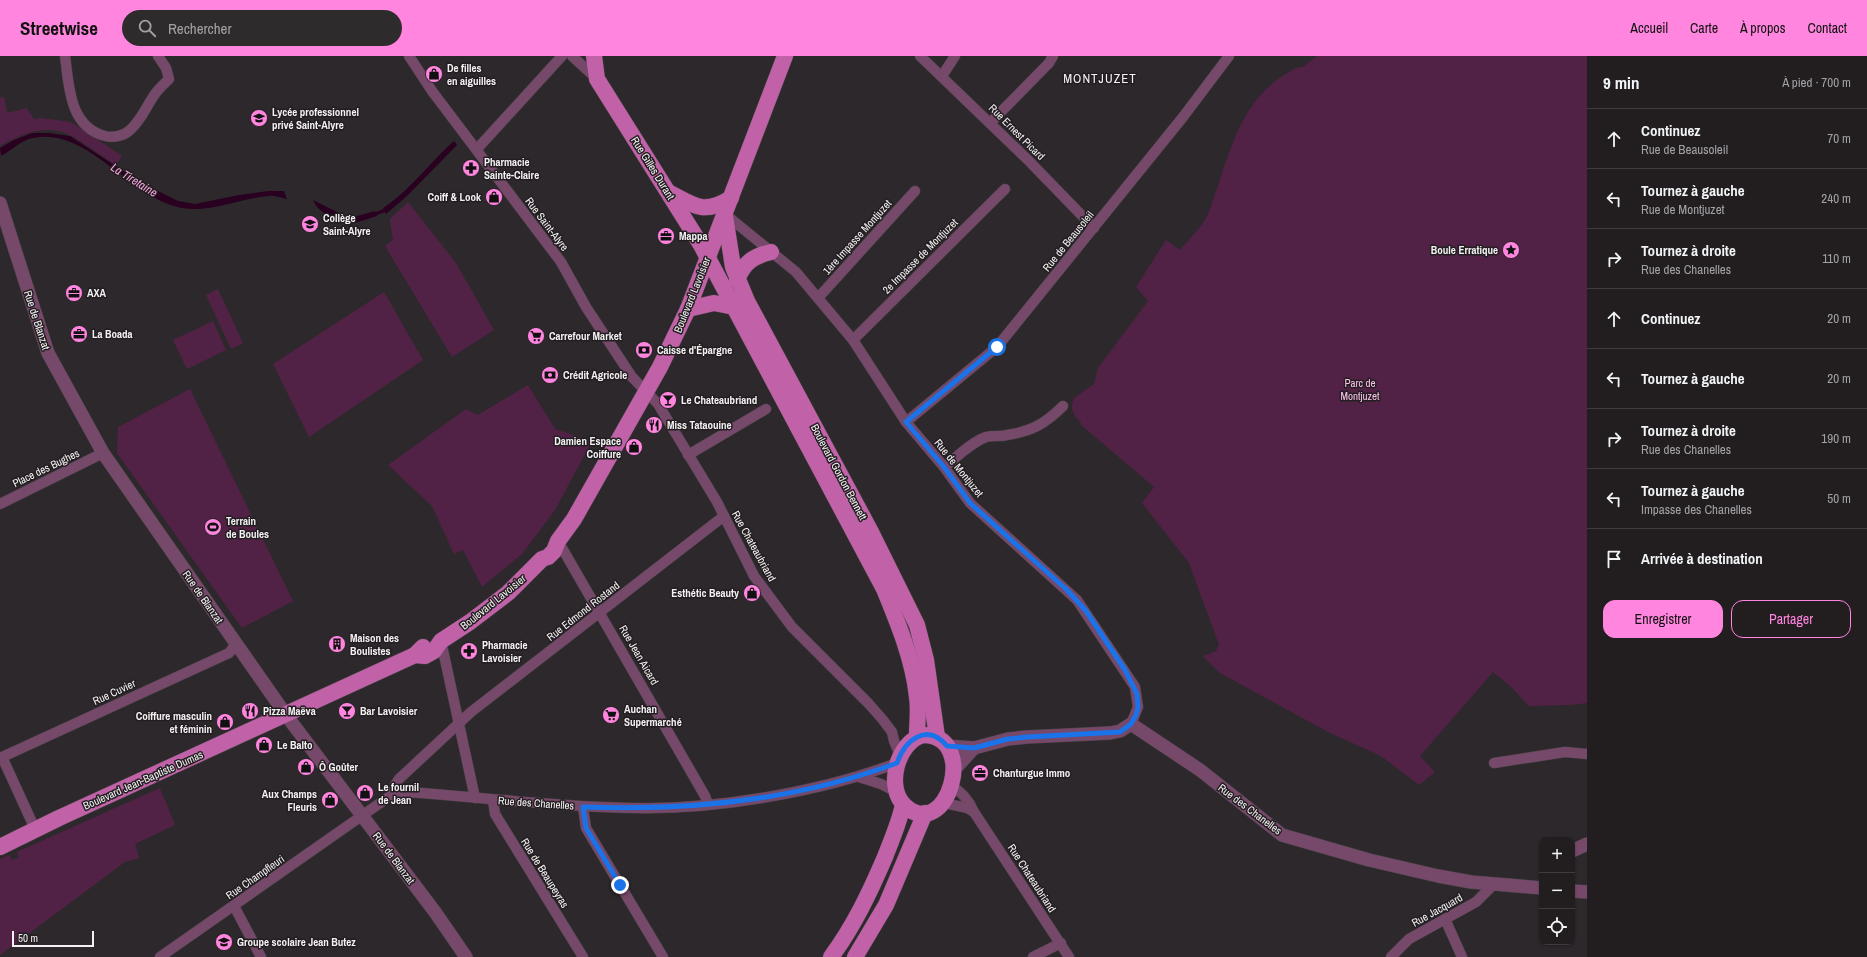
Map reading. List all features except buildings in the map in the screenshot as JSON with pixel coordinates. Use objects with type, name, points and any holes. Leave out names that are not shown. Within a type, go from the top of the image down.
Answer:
[{"type":"main road","name":"Rue Gilles Durant","points":[[594,56],[597,79],[670,193],[708,258]]},
{"type":"main road","name":"Boulevard Lavoisier","points":[[286,715],[415,655],[430,642],[441,641],[494,604],[542,560],[554,552],[558,541],[574,519],[670,349],[688,309],[785,56]]},
{"type":"main road","points":[[670,193],[701,208],[715,207],[731,198]]},
{"type":"main road","name":"Boulevard Gordon Bennett","points":[[725,214],[733,267],[737,280],[871,532],[917,625],[926,660],[942,742]]},
{"type":"main road","points":[[737,280],[744,267],[751,259],[771,252]]},
{"type":"main road","name":"Boulevard Gordon Bennett","points":[[708,258],[886,595],[900,627],[912,670],[917,697],[914,739]]},
{"type":"main road","points":[[688,309],[714,303],[734,307]]},
{"type":"main road","name":"Boulevard Jean-Baptiste Dumas","points":[[0,847],[36,831],[58,818],[286,715]]},
{"type":"main road","points":[[831,957],[845,939],[869,895],[899,822],[899,759],[914,739],[928,735],[942,742],[952,760],[953,777],[944,803],[934,810],[925,813],[912,811],[900,799]]},
{"type":"main road","points":[[855,957],[886,905],[925,813]]},
{"type":"street","points":[[65,56],[72,101],[78,117],[91,129],[101,135],[117,136],[130,130],[144,115],[153,96],[169,79],[166,68],[158,56]]},
{"type":"street","name":"Rue Saint-Alyre","points":[[409,56],[432,91],[561,262],[599,328],[632,377],[646,391]]},
{"type":"street","points":[[477,150],[562,56]]},
{"type":"street","name":"Rue Gilles Durant","points":[[572,56],[597,79]]},
{"type":"street","name":"Rue Ernest Picard","points":[[920,56],[990,123],[1094,228]]},
{"type":"street","points":[[942,76],[955,56]]},
{"type":"street","points":[[990,123],[1049,63],[1053,56]]},
{"type":"street","name":"Rue de Beausoleil","points":[[906,422],[997,347],[1184,117],[1229,56]]},
{"type":"street","name":"2e Impasse de Montjuzet","points":[[853,340],[1005,189]]},
{"type":"street","name":"1ère Impasse Montjuzet","points":[[818,298],[915,191]]},
{"type":"street","name":"Rue de Blanzat","points":[[0,203],[48,353],[70,396],[103,453],[286,715],[363,816],[466,957]]},
{"type":"street","name":"Rue de Montjuzet","points":[[725,214],[796,272],[853,340],[906,422],[944,467],[970,503],[1067,590],[1086,611],[1135,688],[1138,707],[1131,724]]},
{"type":"street","name":"Rue Chateaubriand","points":[[646,391],[658,404],[724,516],[754,576],[792,627],[869,704],[892,732],[899,759]]},
{"type":"street","points":[[944,467],[976,442],[988,436],[1007,436],[1029,431],[1040,426],[1063,406]]},
{"type":"street","points":[[688,455],[766,409]]},
{"type":"street","name":"Place des Bughes","points":[[0,504],[103,453]]},
{"type":"street","name":"Rue Edmond Rostand","points":[[393,794],[395,785],[399,779],[459,722],[724,516]]},
{"type":"street","name":"Rue Jean Aicard","points":[[558,541],[705,796],[708,804]]},
{"type":"street","points":[[441,641],[475,798]]},
{"type":"street","name":"Rue Cuvier","points":[[1,757],[225,655],[236,644]]},
{"type":"street","points":[[942,742],[974,748],[1008,739],[1120,732],[1131,724]]},
{"type":"street","name":"Rue des Chanelles","points":[[1131,724],[1200,770],[1282,835],[1369,860],[1438,876],[1471,882],[1539,888]]},
{"type":"street","name":"Rue Chateaubriand","points":[[892,732],[914,739]]},
{"type":"street","points":[[953,777],[974,748]]},
{"type":"street","points":[[1494,763],[1565,752],[1587,754]]},
{"type":"street","points":[[1,757],[36,831]]},
{"type":"street","name":"Rue des Chanelles","points":[[393,794],[406,792],[583,807],[635,808],[708,804],[787,792],[857,777],[899,759]]},
{"type":"street","name":"Rue des Chanelles","points":[[857,777],[881,784],[900,799]]},
{"type":"street","name":"Rue Chateaubriand","points":[[953,777],[966,796],[974,812],[1069,957]]},
{"type":"street","points":[[363,816],[393,794]]},
{"type":"street","name":"Rue de Beaupeyras","points":[[493,800],[494,814],[583,957]]},
{"type":"street","points":[[944,803],[967,808],[974,812]]},
{"type":"street","points":[[583,807],[586,828],[663,957]]},
{"type":"street","name":"Rue Champfleuri","points":[[160,957],[363,816]]},
{"type":"street","points":[[1575,850],[1587,844]]},
{"type":"street","name":"Rue Jacquard","points":[[1391,957],[1409,939],[1476,902],[1495,883]]},
{"type":"street","points":[[1575,891],[1587,892]]},
{"type":"street","points":[[234,906],[261,957]]},
{"type":"street","points":[[1445,919],[1462,957]]},
{"type":"street","points":[[1033,957],[1061,943]]},
{"type":"green space","name":"Parc de Montjuzet","points":[[1317,56],[1587,56],[1587,703],[1529,706],[1510,686],[1493,672],[1420,756],[1435,772],[1419,785],[1381,756],[1328,732],[1220,673],[1203,656],[1216,651],[1219,645],[1189,563],[1142,503],[1154,487],[1080,424],[1081,422],[1074,414],[1072,408],[1074,398],[1094,384],[1098,368],[1148,301],[1136,287],[1166,240],[1180,250],[1206,219],[1234,139],[1253,105],[1265,90],[1281,77],[1294,69],[1303,67]]},
{"type":"green space","points":[[4,97],[7,113],[27,108],[34,119],[41,118],[71,122],[122,156],[116,165],[70,135],[48,130],[32,132],[0,146],[0,98]]},
{"type":"green space","points":[[408,202],[456,263],[494,330],[452,357],[385,246],[393,240],[390,219]]},
{"type":"green space","points":[[218,289],[243,343],[231,349],[206,295]]},
{"type":"green space","points":[[384,292],[423,360],[309,437],[273,364]]},
{"type":"green space","points":[[213,321],[226,350],[187,369],[173,340]]},
{"type":"green space","points":[[528,385],[555,429],[592,441],[555,510],[522,554],[482,587],[463,550],[454,554],[432,506],[388,465],[466,409],[478,415]]},
{"type":"green space","name":"Terrain de Boules","points":[[190,389],[293,601],[242,628],[117,453],[118,427]]},
{"type":"green space","points":[[160,788],[175,825],[135,844],[139,858],[125,862],[0,955],[0,859],[9,855],[12,860],[19,857],[17,852]]},
{"type":"water","points":[[32,133],[49,133],[70,136],[140,182],[178,201],[195,204],[268,191],[284,191],[287,199],[275,196],[258,197],[204,209],[182,208],[163,202],[144,191],[88,151],[70,142],[50,137],[26,140],[1,156],[0,148],[14,140]]},
{"type":"water","points":[[454,141],[457,145],[407,196],[386,214],[383,208],[411,185]]},
{"type":"water","points":[[313,200],[347,217],[354,217],[375,211],[377,216],[353,223],[342,222],[321,211]]},
{"type":"waterway","name":"La Tiretaine","points":[[373,215],[388,209]]},
{"type":"place","name":"De filles en aiguilles","points":[[434,74]]},
{"type":"place","name":"Lycée professionnel privé Saint-Alyre","points":[[259,118]]},
{"type":"place","name":"Pharmacie Sainte-Claire","points":[[471,168]]},
{"type":"place","name":"Coiff & Look","points":[[494,197]]},
{"type":"place","name":"Collège Saint-Alyre","points":[[310,224]]},
{"type":"place","name":"Mappa","points":[[666,236]]},
{"type":"place","name":"Boule Erratique","points":[[1511,250]]},
{"type":"place","name":"AXA","points":[[74,293]]},
{"type":"place","name":"La Boada","points":[[79,334]]},
{"type":"place","name":"Carrefour Market","points":[[536,336]]},
{"type":"place","name":"Caisse d'Épargne","points":[[644,350]]},
{"type":"place","name":"Crédit Agricole","points":[[550,375]]},
{"type":"place","name":"Le Chateaubriand","points":[[668,400]]},
{"type":"place","name":"Miss Tataouine","points":[[654,425]]},
{"type":"place","name":"Damien Espace Coiffure","points":[[634,447]]},
{"type":"place","name":"Terrain de Boules","points":[[213,527]]},
{"type":"place","name":"Esthétic Beauty","points":[[752,593]]},
{"type":"place","name":"Maison des Boulistes","points":[[337,644]]},
{"type":"place","name":"Pharmacie Lavoisier","points":[[469,651]]},
{"type":"place","name":"Pizza Maëva","points":[[250,711]]},
{"type":"place","name":"Bar Lavoisier","points":[[347,711]]},
{"type":"place","name":"Auchan Supermarché","points":[[611,715]]},
{"type":"place","name":"Coiffure masculin et féminin","points":[[225,722]]},
{"type":"place","name":"Le Balto","points":[[264,745]]},
{"type":"place","name":"Ô Goûter","points":[[306,767]]},
{"type":"place","name":"Chanturgue Immo","points":[[980,773]]},
{"type":"place","name":"Le fournil de Jean","points":[[365,793]]},
{"type":"place","name":"Aux Champs Fleuris","points":[[330,800]]},
{"type":"place","name":"Groupe scolaire Jean Butez","points":[[224,942]]},
{"type":"district","name":"MONTJUZET","points":[[1100,78]]},
{"type":"route","points":[[620,885],[586,828],[583,807],[635,808],[722,803],[830,784],[880,770],[897,763],[903,749],[910,741],[917,736],[923,735],[933,735],[947,746],[974,748],[1008,739],[1120,732],[1131,724],[1138,707],[1135,688],[1125,670],[1086,611],[1067,590],[970,503],[944,467],[906,422],[942,394],[997,347]]}]
